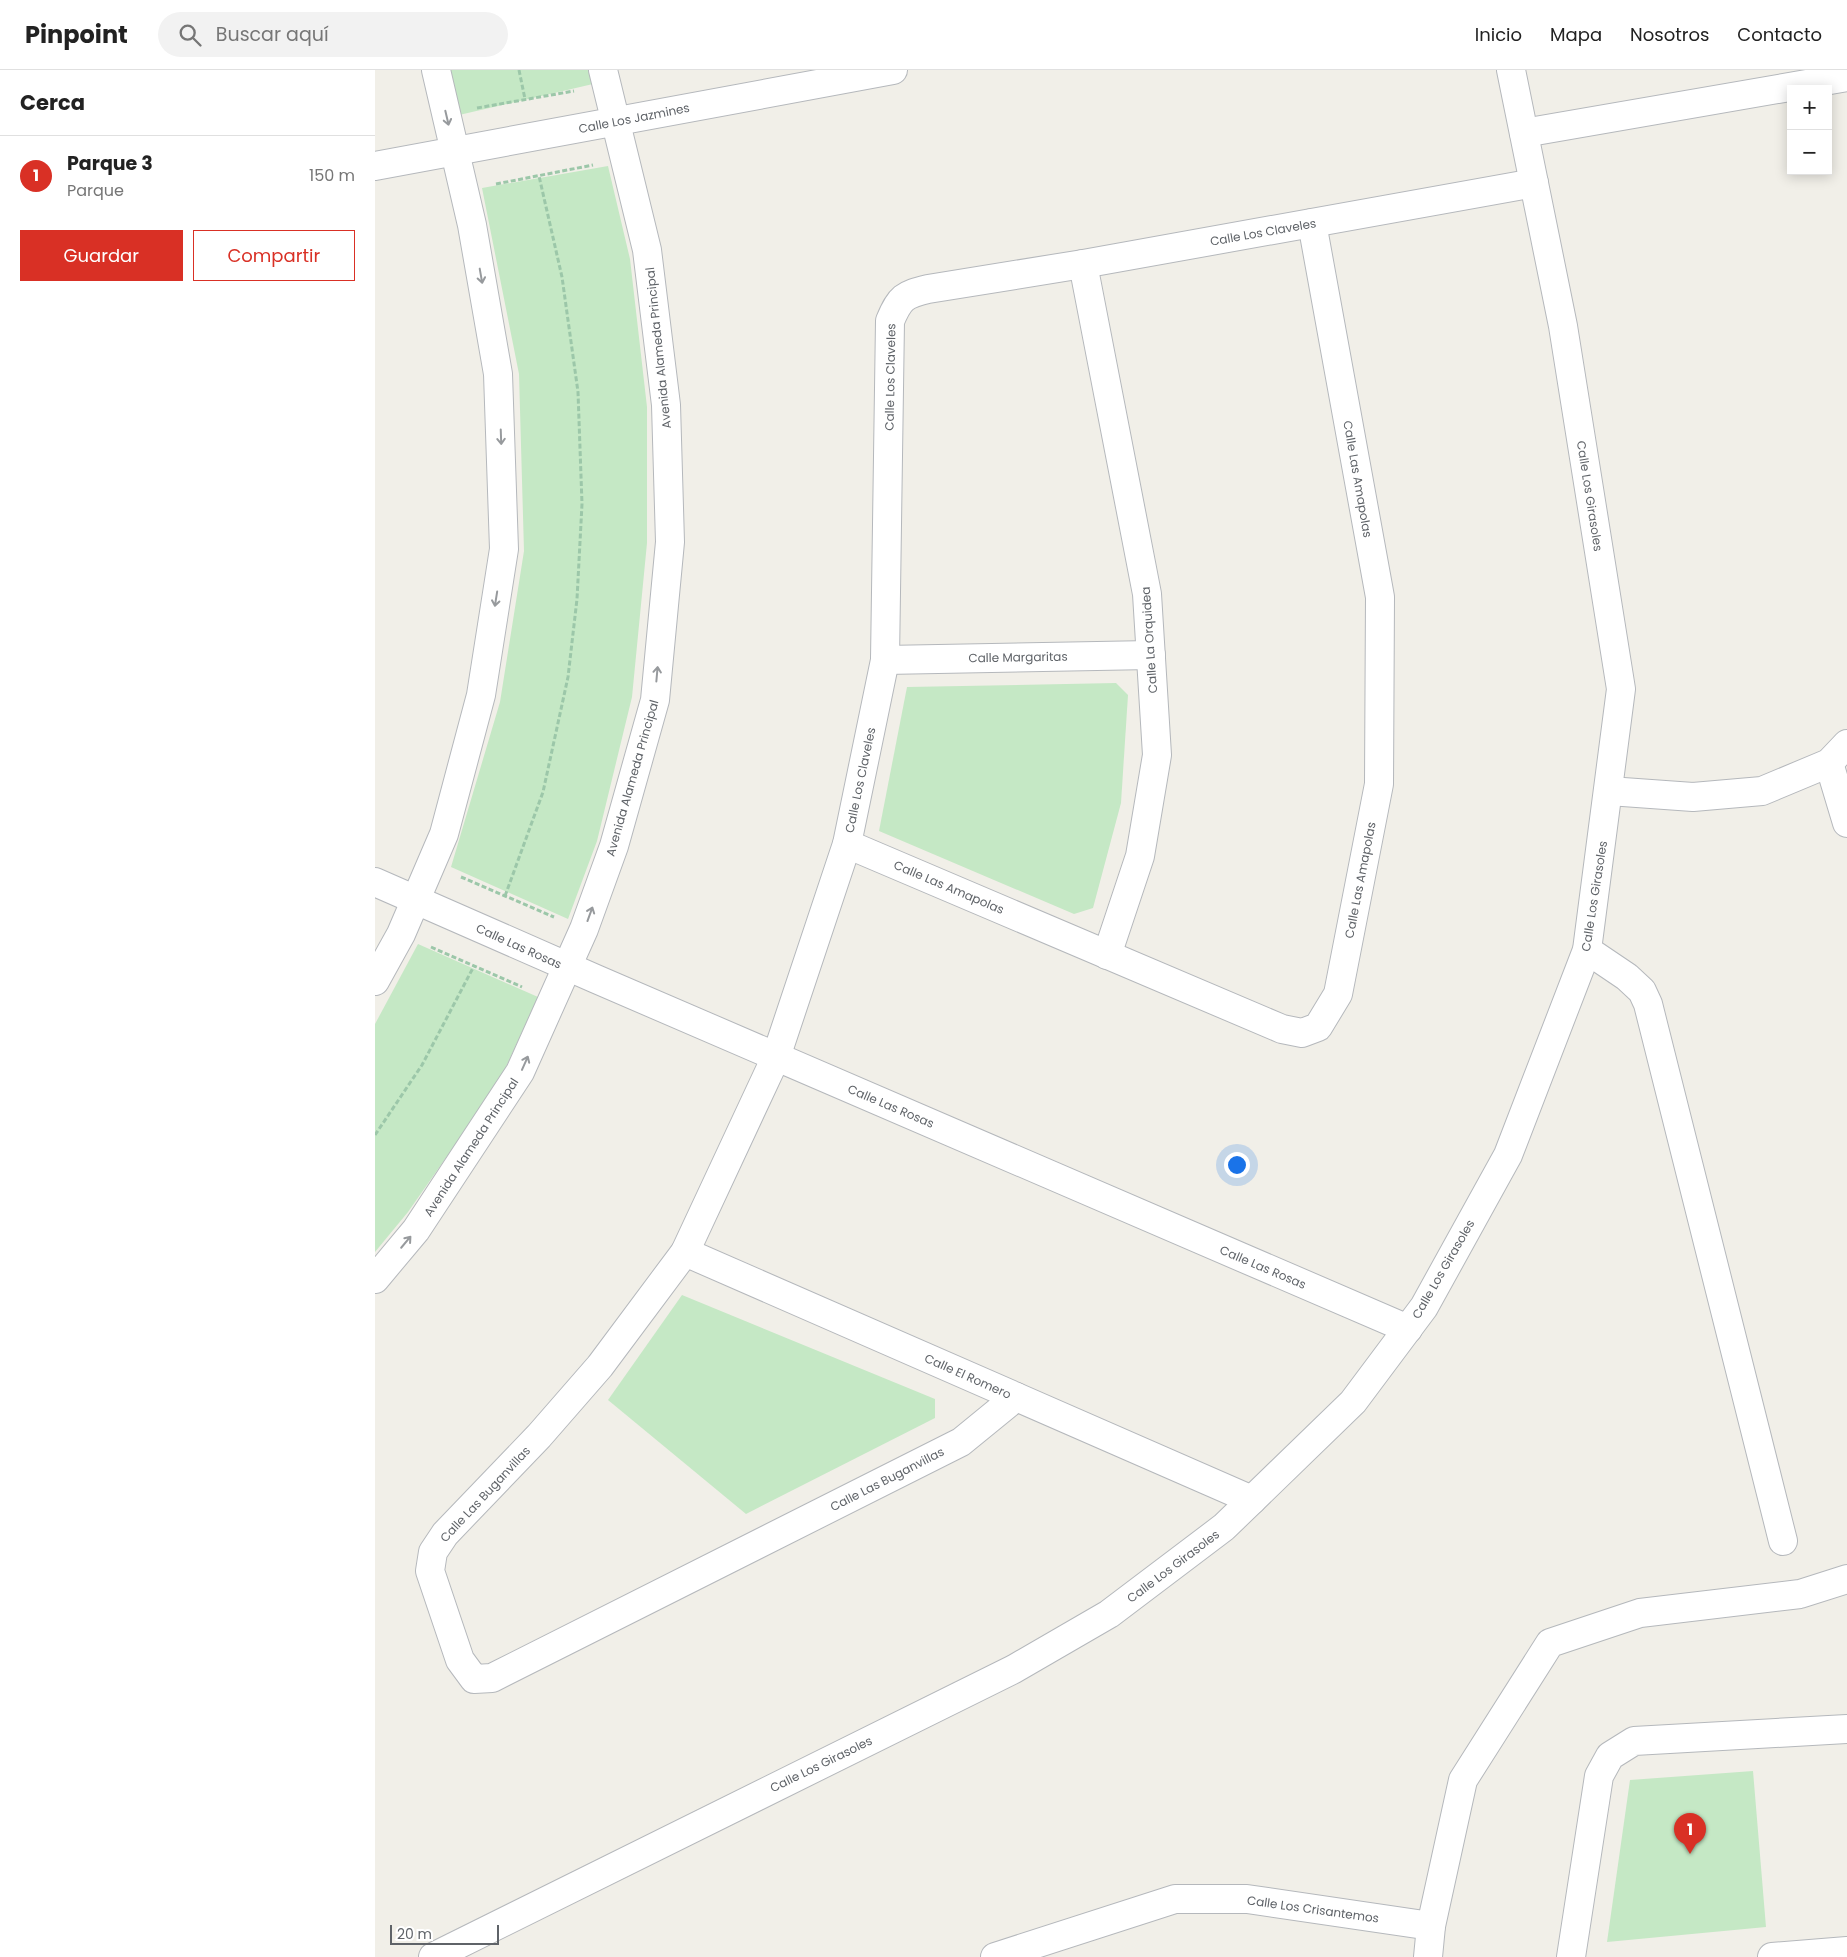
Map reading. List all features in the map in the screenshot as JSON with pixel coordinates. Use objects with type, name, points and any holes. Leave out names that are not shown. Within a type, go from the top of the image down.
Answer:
[{"type":"street","points":[[375,982],[401,934],[444,834],[481,695],[504,549],[498,374],[472,225],[436,70]]},
{"type":"street","name":"Avenida Alameda Principal","points":[[375,1279],[417,1230],[520,1072],[584,929],[614,846],[655,700],[670,542],[666,405],[647,250],[603,70]]},
{"type":"street","name":"Calle Los Jazmines","points":[[375,166],[893,70]]},
{"type":"street","name":"Calle Los Girasoles","points":[[433,1957],[1022,1664],[1109,1614],[1224,1527],[1353,1402],[1424,1307],[1508,1155],[1587,950],[1621,689],[1563,326],[1511,70]]},
{"type":"street","points":[[1524,133],[1847,77]]},
{"type":"street","name":"Calle Los Claveles","points":[[776,1057],[847,844],[885,660],[890,321],[897,304],[909,294],[928,289],[1083,264],[1534,183]]},
{"type":"street","name":"Calle Las Amapolas","points":[[847,844],[1282,1029],[1302,1033],[1318,1027],[1338,994],[1379,784],[1380,597],[1312,223]]},
{"type":"street","name":"Calle La Orquidea","points":[[1083,264],[1147,594],[1157,755],[1140,856],[1107,955]]},
{"type":"street","name":"Calle Margaritas","points":[[885,660],[1151,655]]},
{"type":"street","points":[[1609,791],[1693,797],[1762,791],[1829,763],[1847,744]]},
{"type":"street","points":[[1829,763],[1847,823]]},
{"type":"street","name":"Calle Las Rosas","points":[[375,882],[1408,1329]]},
{"type":"street","points":[[1587,950],[1627,977],[1642,991],[1648,1004],[1783,1541]]},
{"type":"street","name":"Calle Las Buganvillas","points":[[776,1057],[685,1252],[600,1366],[539,1436],[445,1534],[433,1552],[430,1571],[461,1660],[474,1679],[491,1678],[961,1442],[1016,1397]]},
{"type":"street","name":"Calle El Romero","points":[[685,1252],[1252,1500]]},
{"type":"street","points":[[1427,1957],[1431,1926],[1463,1780],[1550,1643],[1640,1612],[1800,1594],[1847,1579]]},
{"type":"street","points":[[1571,1957],[1599,1776],[1610,1756],[1635,1742],[1847,1730]]},
{"type":"street","name":"Calle Los Crisantemos","points":[[995,1957],[1055,1947],[1175,1899],[1247,1899],[1431,1926]]},
{"type":"street","points":[[1772,1957],[1847,1950]]},
{"type":"path","points":[[519,70],[525,99]]},
{"type":"path","points":[[470,109],[578,90]]},
{"type":"path","points":[[495,184],[596,164]]},
{"type":"path","points":[[505,896],[543,792],[568,677],[577,599],[582,504],[578,392],[562,276],[539,176]]},
{"type":"path","points":[[455,874],[560,919]]},
{"type":"path","points":[[426,945],[530,991]]},
{"type":"path","points":[[375,1135],[422,1065],[474,966]]},
{"type":"green space","points":[[449,70],[589,70],[593,84],[459,115]]},
{"type":"green space","points":[[608,166],[630,259],[647,407],[647,543],[632,697],[597,841],[568,919],[451,867],[500,702],[524,551],[519,374],[482,188]]},
{"type":"green space","points":[[1116,683],[1128,695],[1121,803],[1093,908],[1074,914],[879,831],[907,687]]},
{"type":"green space","points":[[418,944],[538,997],[499,1082],[408,1212],[375,1252],[375,1024]]},
{"type":"green space","points":[[682,1295],[935,1399],[935,1418],[746,1514],[608,1400]]},
{"type":"green space","points":[[1753,1771],[1766,1927],[1607,1942],[1630,1780]]},
{"type":"place","name":"Parque 3","points":[[1690,1854]]}]
